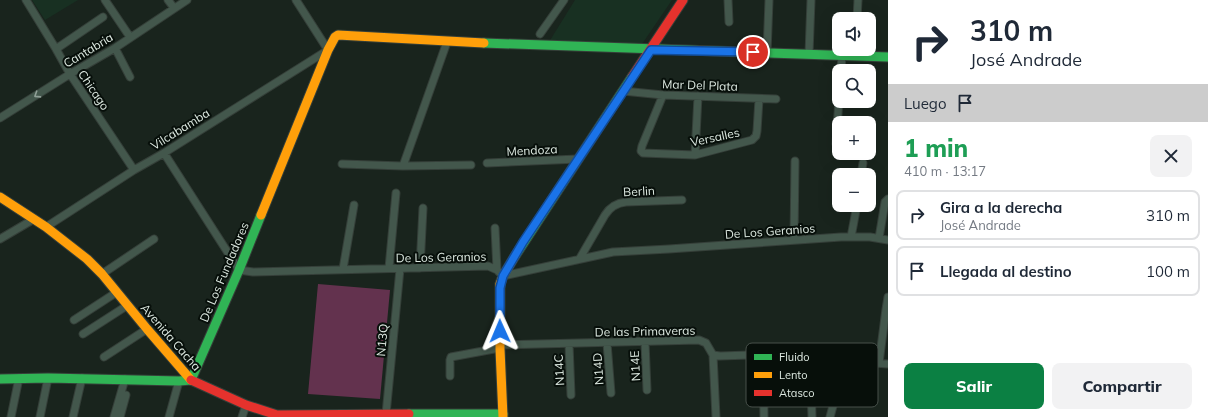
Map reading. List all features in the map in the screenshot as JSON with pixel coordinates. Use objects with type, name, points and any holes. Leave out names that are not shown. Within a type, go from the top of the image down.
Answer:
[{"type":"street","name":"Chicago","points":[[26,0],[70,74],[134,170]]},
{"type":"street","points":[[105,0],[130,37]]},
{"type":"street","points":[[168,0],[174,8]]},
{"type":"street","name":"Cantabria","points":[[0,118],[115,48],[187,0]]},
{"type":"street","points":[[296,0],[328,50]]},
{"type":"street","points":[[540,34],[564,0]]},
{"type":"street","points":[[500,273],[523,242],[683,0]]},
{"type":"street","points":[[728,0],[728,22]]},
{"type":"street","points":[[767,53],[769,0]]},
{"type":"street","points":[[809,54],[811,0]]},
{"type":"street","points":[[857,12],[858,0]]},
{"type":"street","points":[[56,49],[103,17]]},
{"type":"street","name":"De Los Fundadores","points":[[191,380],[239,270],[328,50],[335,37],[338,35],[447,42]]},
{"type":"street","points":[[403,166],[447,42],[651,50],[832,55]]},
{"type":"street","points":[[115,48],[130,77]]},
{"type":"street","name":"Vilcabamba","points":[[46,227],[134,170],[164,153],[328,50]]},
{"type":"street","points":[[876,55],[888,57]]},
{"type":"street","name":"Mar Del Plata","points":[[624,91],[664,95],[776,100]]},
{"type":"street","name":"Versalles","points":[[664,95],[642,146],[641,151],[643,153],[695,155],[752,140],[756,136],[757,131],[759,99]]},
{"type":"street","points":[[695,155],[698,96]]},
{"type":"street","points":[[164,153],[239,270]]},
{"type":"street","name":"Mendoza","points":[[488,163],[578,159]]},
{"type":"street","points":[[794,240],[795,161]]},
{"type":"street","points":[[862,168],[863,163]]},
{"type":"street","points":[[342,164],[403,166],[471,165]]},
{"type":"street","points":[[389,268],[396,193]]},
{"type":"street","name":"Avenida Cacha","points":[[0,197],[46,227],[87,259],[102,274],[191,380],[246,405],[276,416],[386,414],[503,415]]},
{"type":"street","points":[[879,238],[885,202],[888,199]]},
{"type":"street","name":"Berlin","points":[[580,258],[608,210],[613,205],[626,202],[682,200]]},
{"type":"street","points":[[343,269],[354,204]]},
{"type":"street","points":[[420,268],[423,208]]},
{"type":"street","points":[[852,237],[856,212]]},
{"type":"street","points":[[0,239],[34,219]]},
{"type":"street","points":[[495,228],[500,273],[500,347],[503,415]]},
{"type":"street","name":"De Los Geranios","points":[[239,270],[253,272],[488,266],[500,273],[613,252],[852,237],[879,238],[888,240]]},
{"type":"street","points":[[102,274],[154,239]]},
{"type":"street","name":"N13Q","points":[[386,414],[400,268]]},
{"type":"street","points":[[74,320],[117,292]]},
{"type":"street","points":[[888,297],[879,363],[888,364]]},
{"type":"street","points":[[83,334],[128,305]]},
{"type":"street","points":[[104,357],[147,329]]},
{"type":"street","name":"De las Primaveras","points":[[450,376],[451,357],[500,347],[699,340],[706,344],[713,355]]},
{"type":"street","name":"N14E","points":[[645,342],[647,390]]},
{"type":"street","name":"N14D","points":[[607,343],[611,393]]},
{"type":"street","name":"N14C","points":[[569,344],[572,395]]},
{"type":"street","points":[[716,417],[713,355],[746,355]]},
{"type":"street","points":[[0,378],[191,380]]},
{"type":"street","points":[[11,417],[19,378]]},
{"type":"street","points":[[40,417],[48,378]]},
{"type":"street","points":[[73,417],[82,378]]},
{"type":"street","points":[[114,417],[127,379]]},
{"type":"street","points":[[120,417],[127,379]]},
{"type":"street","points":[[169,417],[180,381]]},
{"type":"street","points":[[242,417],[246,405]]},
{"type":"street","points":[[764,407],[764,417]]},
{"type":"street","points":[[812,407],[812,417]]},
{"type":"street","points":[[830,417],[833,407]]},
{"type":"shaded area","points":[[32,0],[78,0],[45,20]]},
{"type":"shaded area","points":[[575,0],[672,0],[640,47],[549,42]]},
{"type":"shaded area","points":[[318,284],[390,290],[380,399],[308,394]]},
{"type":"traffic: fast","points":[[484,43],[888,57]]},
{"type":"traffic: fast","points":[[515,256],[632,77]]},
{"type":"traffic: fast","points":[[0,379],[48,378],[191,380],[239,270],[261,215]]},
{"type":"traffic: fast","points":[[409,414],[503,414]]},
{"type":"traffic: slow","points":[[261,215],[328,50],[335,37],[338,35],[484,43]]},
{"type":"traffic: slow","points":[[0,197],[46,227],[87,259],[102,274],[191,380]]},
{"type":"traffic: slow","points":[[503,417],[500,349],[500,284],[515,256]]},
{"type":"traffic: jam","points":[[632,77],[683,0]]},
{"type":"traffic: jam","points":[[191,380],[246,405],[277,415],[409,414]]},
{"type":"route","points":[[500,331],[500,284],[512,259],[651,50],[753,52]]}]
